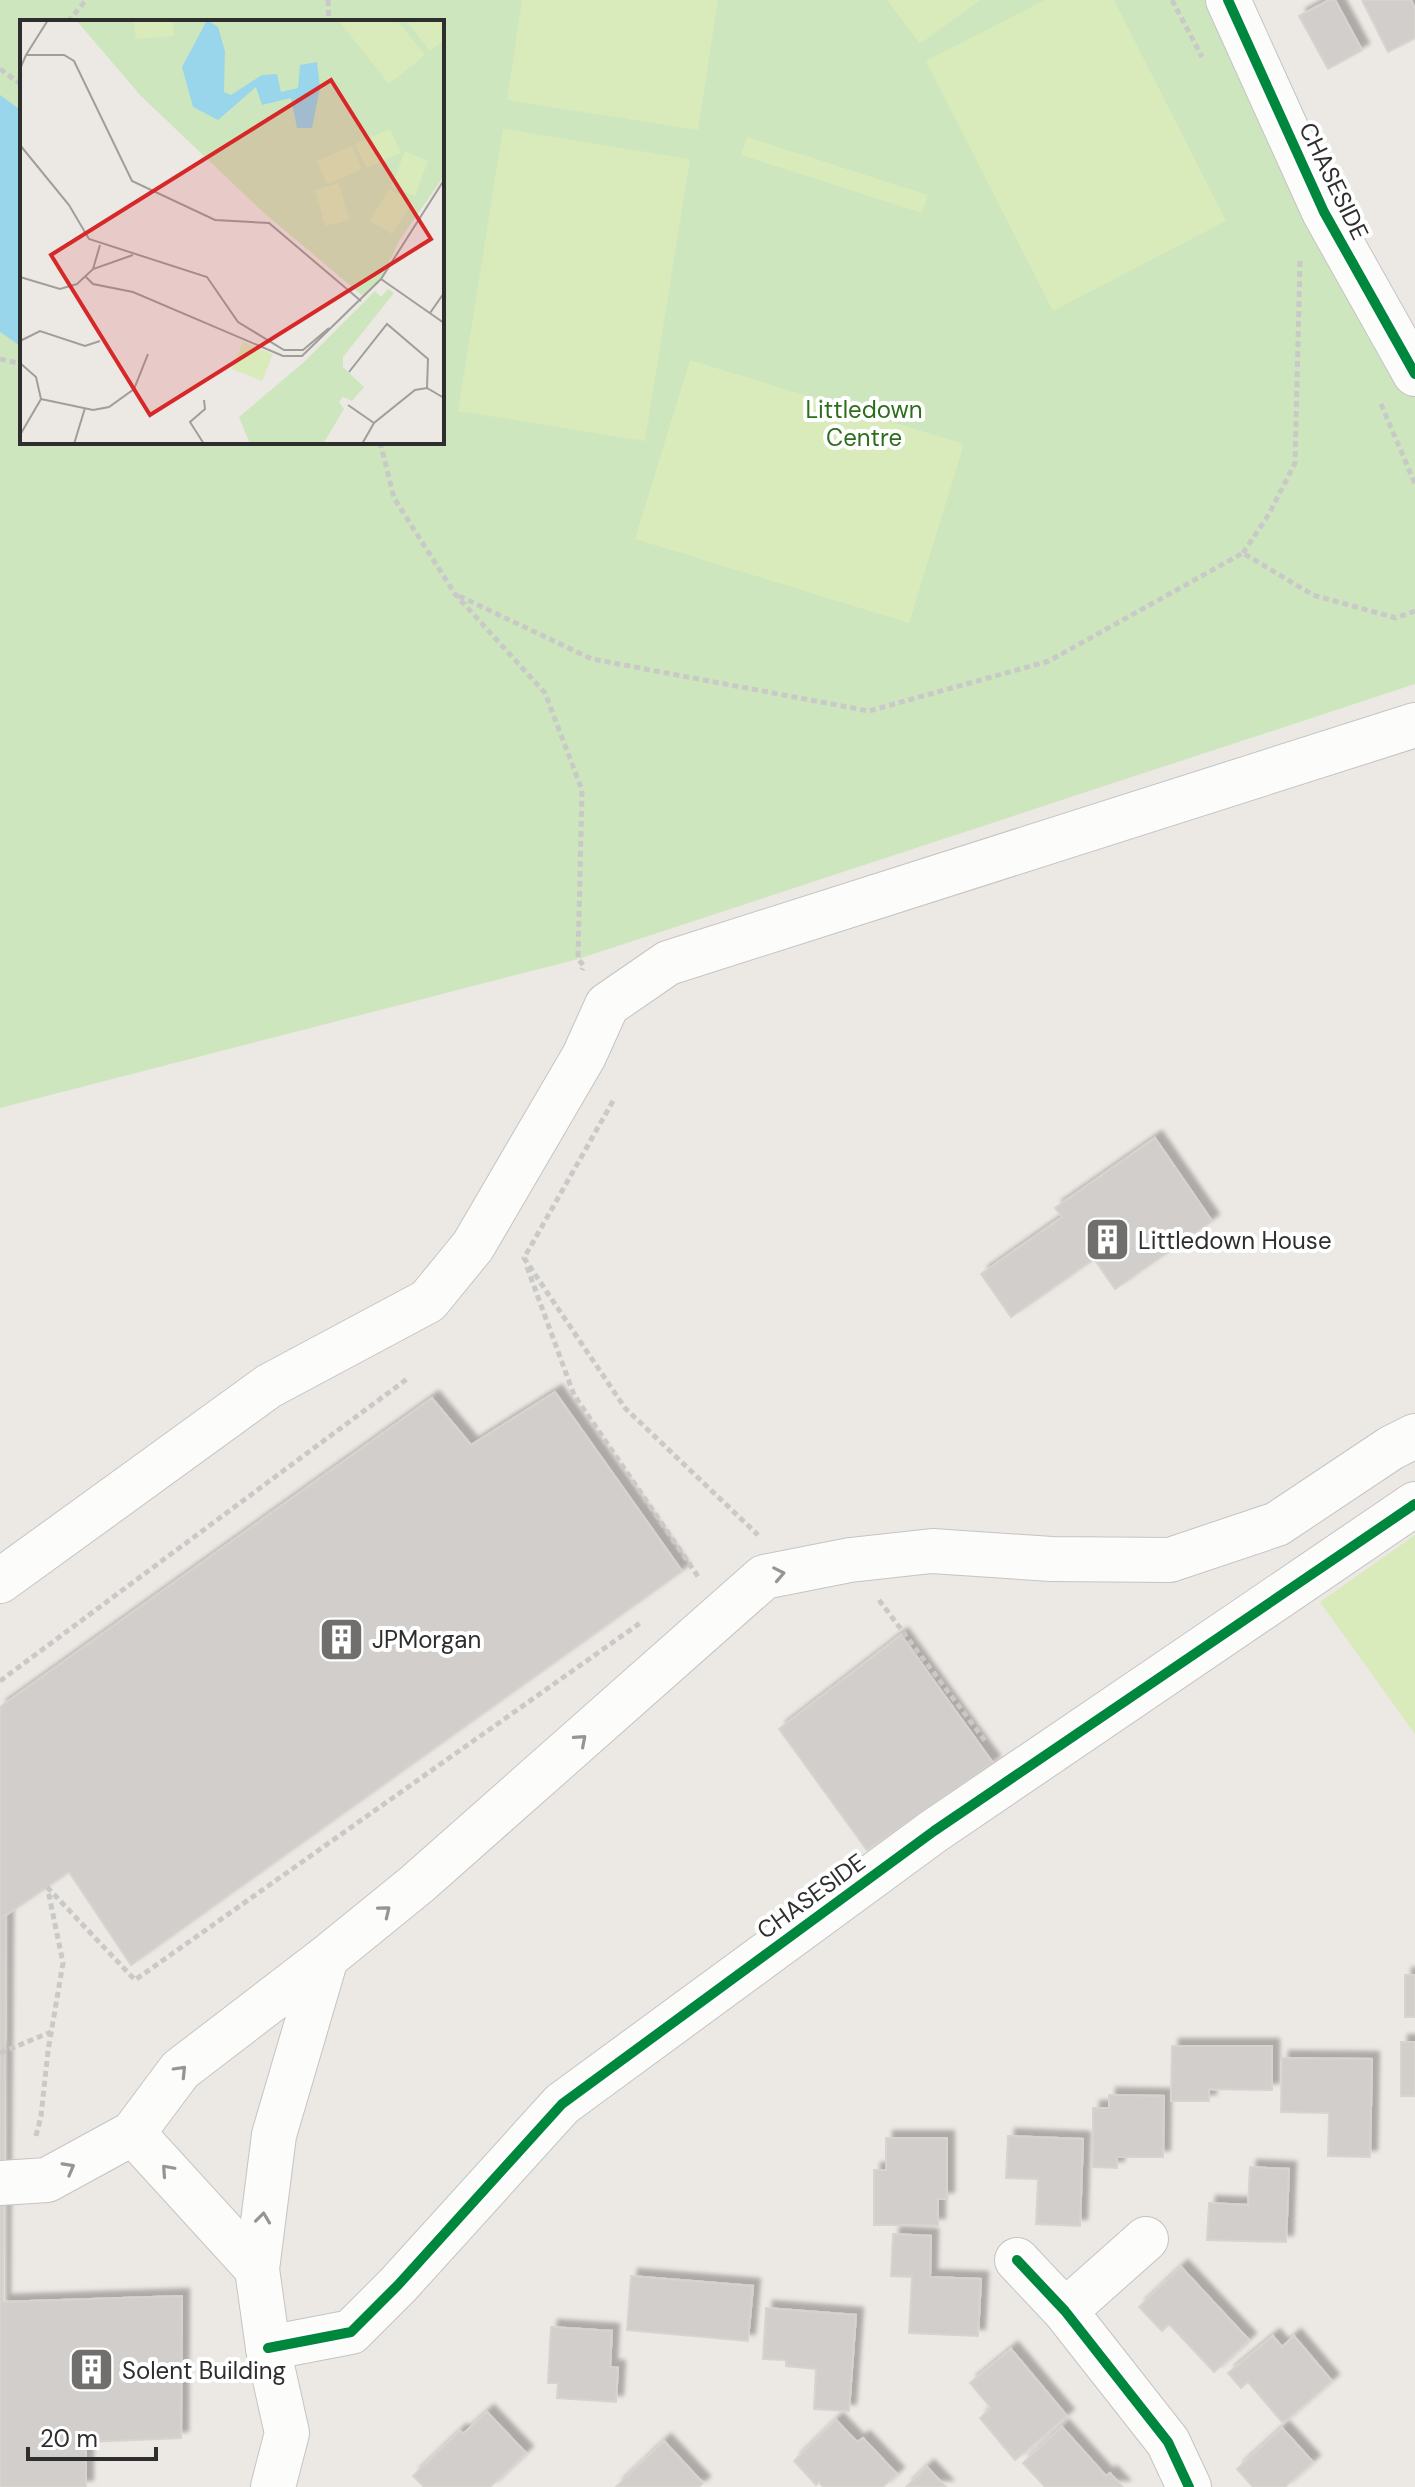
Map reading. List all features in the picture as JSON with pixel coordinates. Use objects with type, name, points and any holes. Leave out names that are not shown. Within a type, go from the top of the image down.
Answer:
[{"type":"street","name":"CHASESIDE","points":[[1228,0],[1324,212],[1415,374]]},
{"type":"street","points":[[0,1581],[269,1386],[428,1301],[473,1246],[584,1056],[607,1005],[668,963],[1415,725]]},
{"type":"street","points":[[3,2183],[47,2180],[133,2133],[180,2070],[417,1884],[764,1577],[850,1560],[932,1551],[1051,1559],[1170,1560],[1277,1524],[1391,1448],[1415,1436]]},
{"type":"street","name":"CHASESIDE","points":[[268,2348],[351,2332],[408,2274],[562,2104],[934,1831],[1415,1504]]},
{"type":"street","points":[[273,2487],[287,2433],[268,2348],[257,2269],[274,2135],[326,1958]]},
{"type":"street","points":[[133,2133],[257,2269]]},
{"type":"street","points":[[1065,2311],[1146,2239]]},
{"type":"street","points":[[1017,2260],[1065,2311],[1168,2442],[1189,2487]]},
{"type":"path","points":[[70,20],[86,0]]},
{"type":"path","points":[[328,0],[329,20]]},
{"type":"path","points":[[1172,0],[1208,69]]},
{"type":"path","points":[[0,69],[20,81]]},
{"type":"path","points":[[455,594],[592,659],[869,711],[1049,661],[1243,553],[1269,514],[1295,463],[1300,242],[1324,212]]},
{"type":"path","points":[[0,359],[20,364]]},
{"type":"path","points":[[380,444],[394,498],[455,594],[545,693],[582,790],[578,959],[584,966],[578,980]]},
{"type":"path","points":[[1243,553],[1313,595],[1396,618],[1415,611]]},
{"type":"path","points":[[584,1056],[624,1081],[524,1258],[574,1395],[701,1580]]},
{"type":"path","points":[[524,1258],[625,1408],[767,1543]]},
{"type":"path","points":[[0,1681],[407,1379]]},
{"type":"path","points":[[850,1560],[1012,1778]]},
{"type":"path","points":[[3,2183],[32,2150],[41,2116],[63,1963],[47,1887],[135,1980],[650,1617]]},
{"type":"path","points":[[0,2053],[52,2032]]},
{"type":"green space","name":"Littledown Centre","points":[[0,0],[1205,0],[1232,61],[1415,388],[1415,684],[578,959],[0,1108]]},
{"type":"green space","points":[[522,0],[718,0],[698,130],[507,100]]},
{"type":"green space","points":[[887,0],[980,0],[920,44]]},
{"type":"green space","points":[[1045,0],[1114,0],[1226,221],[1053,311],[926,61]]},
{"type":"green space","points":[[503,129],[690,159],[645,441],[458,411]]},
{"type":"green space","points":[[747,137],[928,195],[922,213],[741,155]]},
{"type":"green space","points":[[690,360],[964,444],[909,623],[635,539]]},
{"type":"green space","points":[[1415,1535],[1415,1734],[1320,1602]]},
{"type":"water","points":[[0,95],[20,110],[20,346],[0,332]]},
{"type":"building","points":[[1329,0],[1335,0],[1362,50],[1328,69],[1299,16]]},
{"type":"building","points":[[1362,0],[1411,0],[1415,9],[1415,38],[1388,52]]},
{"type":"building","name":"Littledown House","points":[[1155,1138],[1212,1221],[1115,1289],[1094,1259],[1011,1317],[981,1274],[1062,1217],[1055,1208]]},
{"type":"building","name":"JPMorgan","points":[[555,1392],[682,1571],[131,1965],[69,1872],[0,1919],[0,1707],[432,1398],[471,1445]]},
{"type":"building","points":[[901,1635],[993,1763],[867,1850],[779,1729]]},
{"type":"building","points":[[6,1914],[3,2302],[0,2302],[0,1919]]},
{"type":"building","points":[[1405,1975],[1415,1975],[1415,2017],[1405,2017]]},
{"type":"building","points":[[1401,2042],[1415,2042],[1415,2096],[1401,2096]]},
{"type":"building","points":[[1172,2046],[1272,2046],[1272,2090],[1209,2089],[1209,2101],[1171,2101]]},
{"type":"building","points":[[1282,2058],[1372,2059],[1370,2157],[1328,2156],[1329,2113],[1281,2112]]},
{"type":"building","points":[[1109,2095],[1164,2096],[1163,2157],[1117,2157],[1117,2168],[1093,2167],[1093,2108],[1109,2108]]},
{"type":"building","points":[[1008,2136],[1083,2139],[1080,2226],[1036,2224],[1038,2179],[1006,2178]]},
{"type":"building","points":[[886,2138],[947,2138],[947,2199],[938,2199],[938,2225],[874,2225],[874,2170],[886,2170]]},
{"type":"building","points":[[1250,2167],[1289,2169],[1286,2242],[1207,2240],[1209,2203],[1248,2205]]},
{"type":"building","points":[[893,2234],[931,2236],[930,2277],[981,2279],[978,2336],[909,2333],[912,2277],[891,2276]]},
{"type":"building","points":[[1181,2267],[1249,2340],[1214,2372],[1169,2324],[1162,2331],[1139,2307]]},
{"type":"building","points":[[631,2276],[753,2286],[748,2341],[627,2330]]},
{"type":"building","name":"Solent Building","points":[[182,2296],[181,2438],[86,2442],[86,2487],[0,2487],[0,2302]]},
{"type":"building","points":[[766,2308],[856,2315],[849,2411],[814,2409],[816,2369],[786,2366],[786,2360],[763,2359]]},
{"type":"building","points":[[551,2327],[612,2331],[610,2367],[618,2368],[616,2402],[557,2398],[558,2383],[548,2383]]},
{"type":"building","points":[[1273,2336],[1282,2347],[1294,2336],[1332,2381],[1283,2423],[1248,2382],[1241,2388],[1228,2373]]},
{"type":"building","points":[[1011,2349],[1067,2416],[1015,2460],[980,2418],[991,2408],[970,2383]]},
{"type":"building","points":[[487,2412],[526,2453],[490,2487],[424,2487],[413,2476],[460,2431],[463,2434]]},
{"type":"building","points":[[836,2420],[857,2442],[863,2438],[897,2474],[883,2487],[823,2487],[819,2482],[816,2485],[794,2461]]},
{"type":"building","points":[[1062,2427],[1106,2476],[1110,2473],[1123,2487],[1045,2487],[1023,2463]]},
{"type":"building","points":[[1282,2428],[1313,2462],[1285,2487],[1253,2487],[1237,2469]]},
{"type":"building","points":[[664,2441],[703,2483],[699,2487],[616,2487]]},
{"type":"building","points":[[927,2467],[946,2487],[906,2487]]},
{"type":"cycle path","points":[[1228,0],[1324,212],[1415,374]]},
{"type":"cycle path","points":[[268,2348],[351,2332],[398,2285],[562,2104],[934,1831],[1415,1504]]},
{"type":"cycle path","points":[[1017,2260],[1065,2311],[1168,2442],[1189,2487]]},
{"type":"place","name":"Littledown House","points":[[1107,1240]]},
{"type":"place","name":"JPMorgan","points":[[341,1639]]},
{"type":"place","name":"Solent Building","points":[[91,2370]]}]
